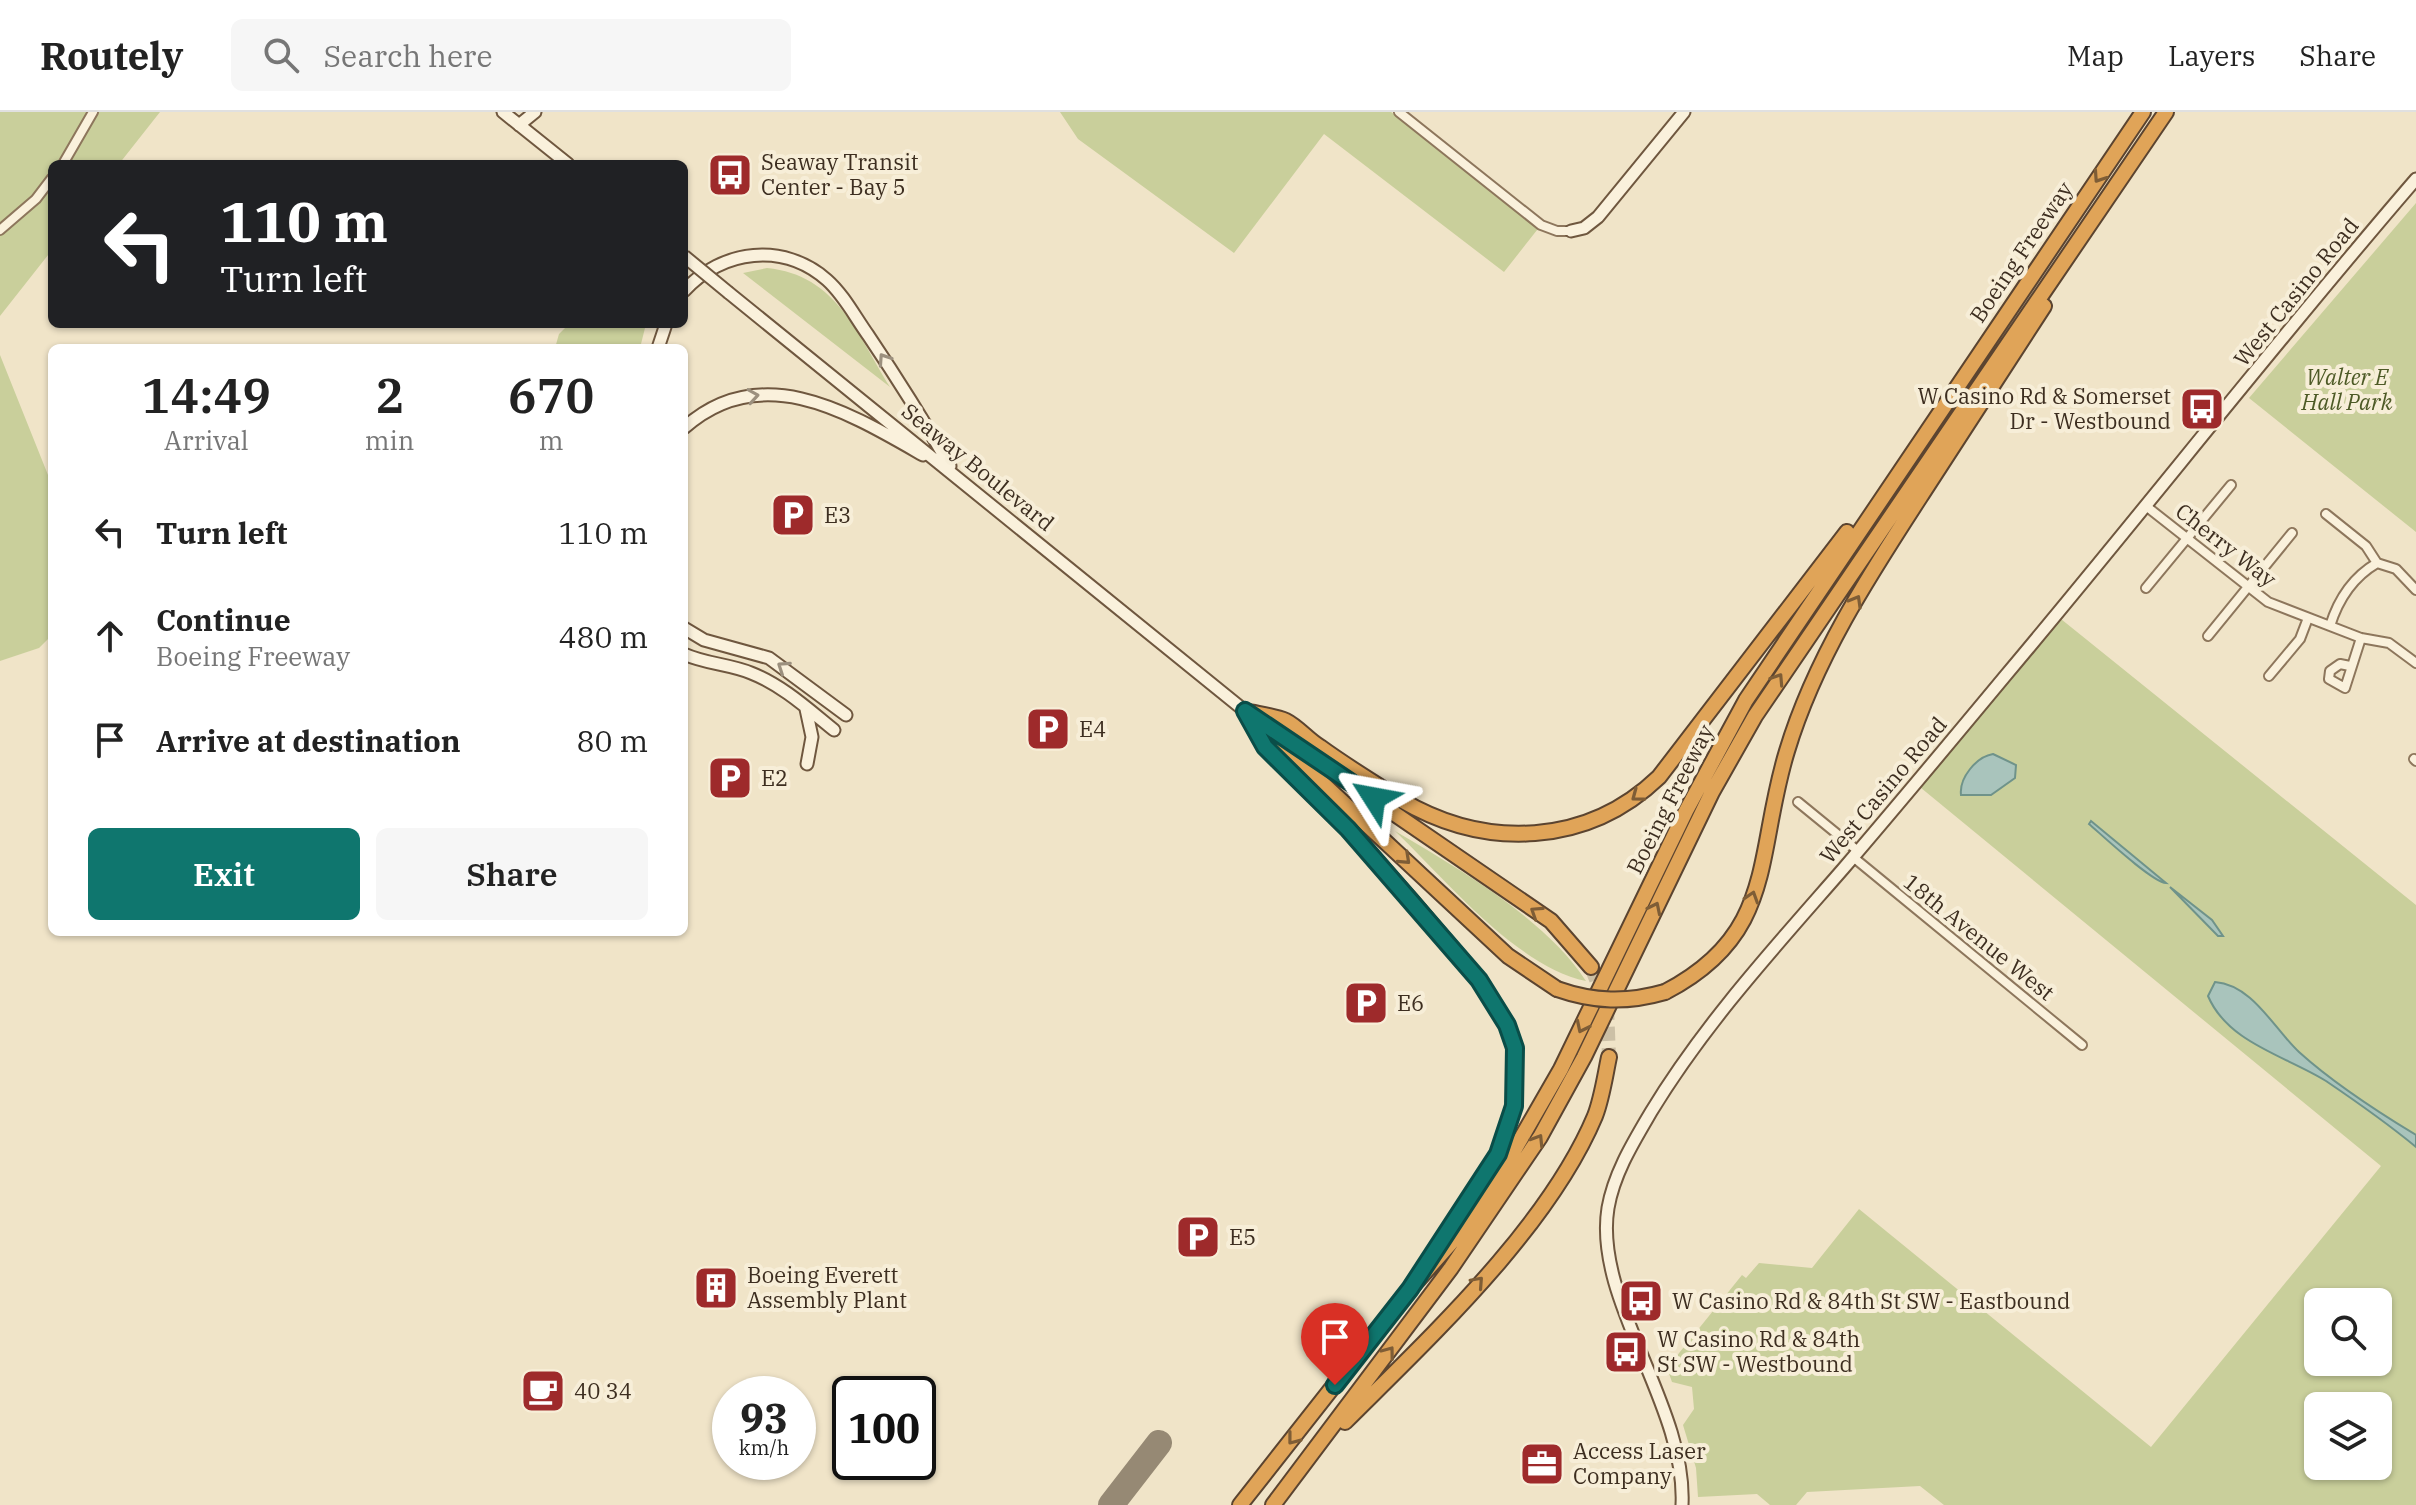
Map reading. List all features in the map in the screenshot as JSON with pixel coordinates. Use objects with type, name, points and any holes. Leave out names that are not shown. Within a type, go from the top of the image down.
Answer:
[{"type":"highway","name":"Boeing Freeway","points":[[1240,1505],[1410,1289],[1456,1237],[1537,1113],[1725,737],[1927,427],[2143,112]]},
{"type":"highway","name":"Boeing Freeway","points":[[1273,1505],[1467,1246],[1540,1137],[1584,1057],[1712,792],[1776,682],[2168,112]]},
{"type":"highway","points":[[1245,711],[1508,956],[1557,989],[1591,1000],[1615,1001],[1665,992],[1690,979],[1732,942],[1755,893],[1786,753],[1797,721],[1840,628],[1880,559],[2168,112]]},
{"type":"highway","points":[[1245,711],[1286,721],[1318,746],[1404,802],[1464,827],[1490,833],[1531,835],[1595,820],[1639,796],[1659,777],[1927,427]]},
{"type":"highway","points":[[1245,711],[1551,921],[1591,967]]},
{"type":"highway","points":[[1245,711],[1265,747],[1348,829],[1479,980],[1507,1025],[1515,1048],[1514,1106],[1498,1154],[1410,1289]]},
{"type":"highway","points":[[1308,1460],[1420,1346],[1537,1212],[1595,1115],[1609,1057]]},
{"type":"street","points":[[65,160],[93,112]]},
{"type":"street","points":[[503,112],[563,160]]},
{"type":"street","points":[[519,125],[535,112]]},
{"type":"street","points":[[1399,112],[1541,225],[1557,231],[1584,228],[1598,217],[1684,112]]},
{"type":"street","name":"West Casino Road","points":[[1682,1505],[1679,1454],[1613,1273],[1607,1212],[1614,1186],[1642,1128],[1692,1049],[2416,179]]},
{"type":"street","points":[[0,230],[36,199],[48,183]]},
{"type":"street","points":[[688,288],[717,264],[751,255],[785,258],[816,271],[830,282],[851,310],[910,398],[954,473]]},
{"type":"street","name":"Seaway Boulevard","points":[[688,259],[1245,711]]},
{"type":"street","points":[[688,425],[701,414],[732,400],[766,393],[801,397],[890,436],[954,473]]},
{"type":"street","points":[[2146,588],[2231,485]]},
{"type":"street","name":"Cherry Way","points":[[2146,506],[2268,602],[2361,638],[2389,643],[2416,663]]},
{"type":"street","points":[[2326,514],[2366,546],[2377,563],[2396,569],[2416,590]]},
{"type":"street","points":[[2208,636],[2292,533]]},
{"type":"street","points":[[2330,626],[2336,606],[2365,570],[2377,563]]},
{"type":"street","points":[[2269,676],[2300,639],[2308,618]]},
{"type":"street","points":[[688,630],[704,640],[769,658],[846,715]]},
{"type":"street","points":[[2350,666],[2361,638]]},
{"type":"street","points":[[688,656],[708,664],[731,666],[752,673],[777,686],[834,730]]},
{"type":"street","points":[[806,708],[812,737],[807,764]]},
{"type":"street","name":"18th Avenue West","points":[[1798,802],[2082,1045]]},
{"type":"green space","points":[[0,112],[160,112],[122,160],[48,160],[48,255],[0,316]]},
{"type":"green space","points":[[1060,112],[1391,112],[1541,225],[1504,272],[1324,134],[1234,253],[1078,139]]},
{"type":"green space","name":"Walter E Hall Park","points":[[2416,203],[2416,532],[2249,398]]},
{"type":"green space","points":[[767,268],[791,273],[811,282],[828,295],[855,328],[890,387],[743,273]]},
{"type":"green space","points":[[565,328],[645,328],[641,344],[556,344]]},
{"type":"green space","points":[[0,355],[48,475],[48,639],[39,648],[0,661]]},
{"type":"green space","points":[[2056,615],[2416,905],[2416,1505],[1944,1505],[1920,1486],[1807,1492],[1796,1505],[1770,1505],[1757,1494],[1698,1497],[1696,1468],[1683,1425],[1694,1409],[1692,1387],[1672,1382],[1667,1368],[1742,1275],[1746,1278],[1759,1263],[1812,1268],[1859,1209],[2151,1447],[2381,1166],[1915,783]]},
{"type":"green space","points":[[1395,831],[1446,861],[1525,916],[1549,937],[1586,981],[1560,973],[1509,940]]},
{"type":"water","points":[[1993,754],[2016,765],[2015,778],[1991,795],[1961,795],[1970,769]]},
{"type":"water","points":[[2091,821],[2166,883],[2128,858],[2089,824]]},
{"type":"water","points":[[2170,887],[2212,920],[2223,936],[2218,936]]},
{"type":"water","points":[[2215,982],[2228,985],[2252,999],[2312,1063],[2355,1096],[2416,1135],[2416,1147],[2326,1081],[2260,1047],[2229,1026],[2208,996]]},
{"type":"taxiway","points":[[1111,1505],[1159,1443]]},
{"type":"tunnel","points":[[1591,967],[1607,1007],[1609,1057]]},
{"type":"place","name":"Seaway Transit Center - Bay 5","points":[[730,175]]},
{"type":"place","name":"W Casino Rd & Somerset Dr - Westbound","points":[[2202,409]]},
{"type":"place","name":"E3","points":[[793,515]]},
{"type":"place","name":"E4","points":[[1048,729]]},
{"type":"place","name":"E2","points":[[730,778]]},
{"type":"place","name":"E6","points":[[1366,1003]]},
{"type":"place","name":"E5","points":[[1198,1237]]},
{"type":"place","name":"Boeing Everett Assembly Plant","points":[[716,1288]]},
{"type":"place","name":"W Casino Rd & 84th St SW - Eastbound","points":[[1641,1301]]},
{"type":"place","name":"W Casino Rd & 84th St SW - Westbound","points":[[1626,1352]]},
{"type":"place","name":"40 34","points":[[543,1391]]},
{"type":"place","name":"Access Laser Company","points":[[1542,1464]]},
{"type":"route","points":[[1335,1385],[1410,1289],[1498,1154],[1514,1106],[1517,1078],[1515,1048],[1492,997],[1348,829],[1265,747],[1245,711],[1374,798]]}]
